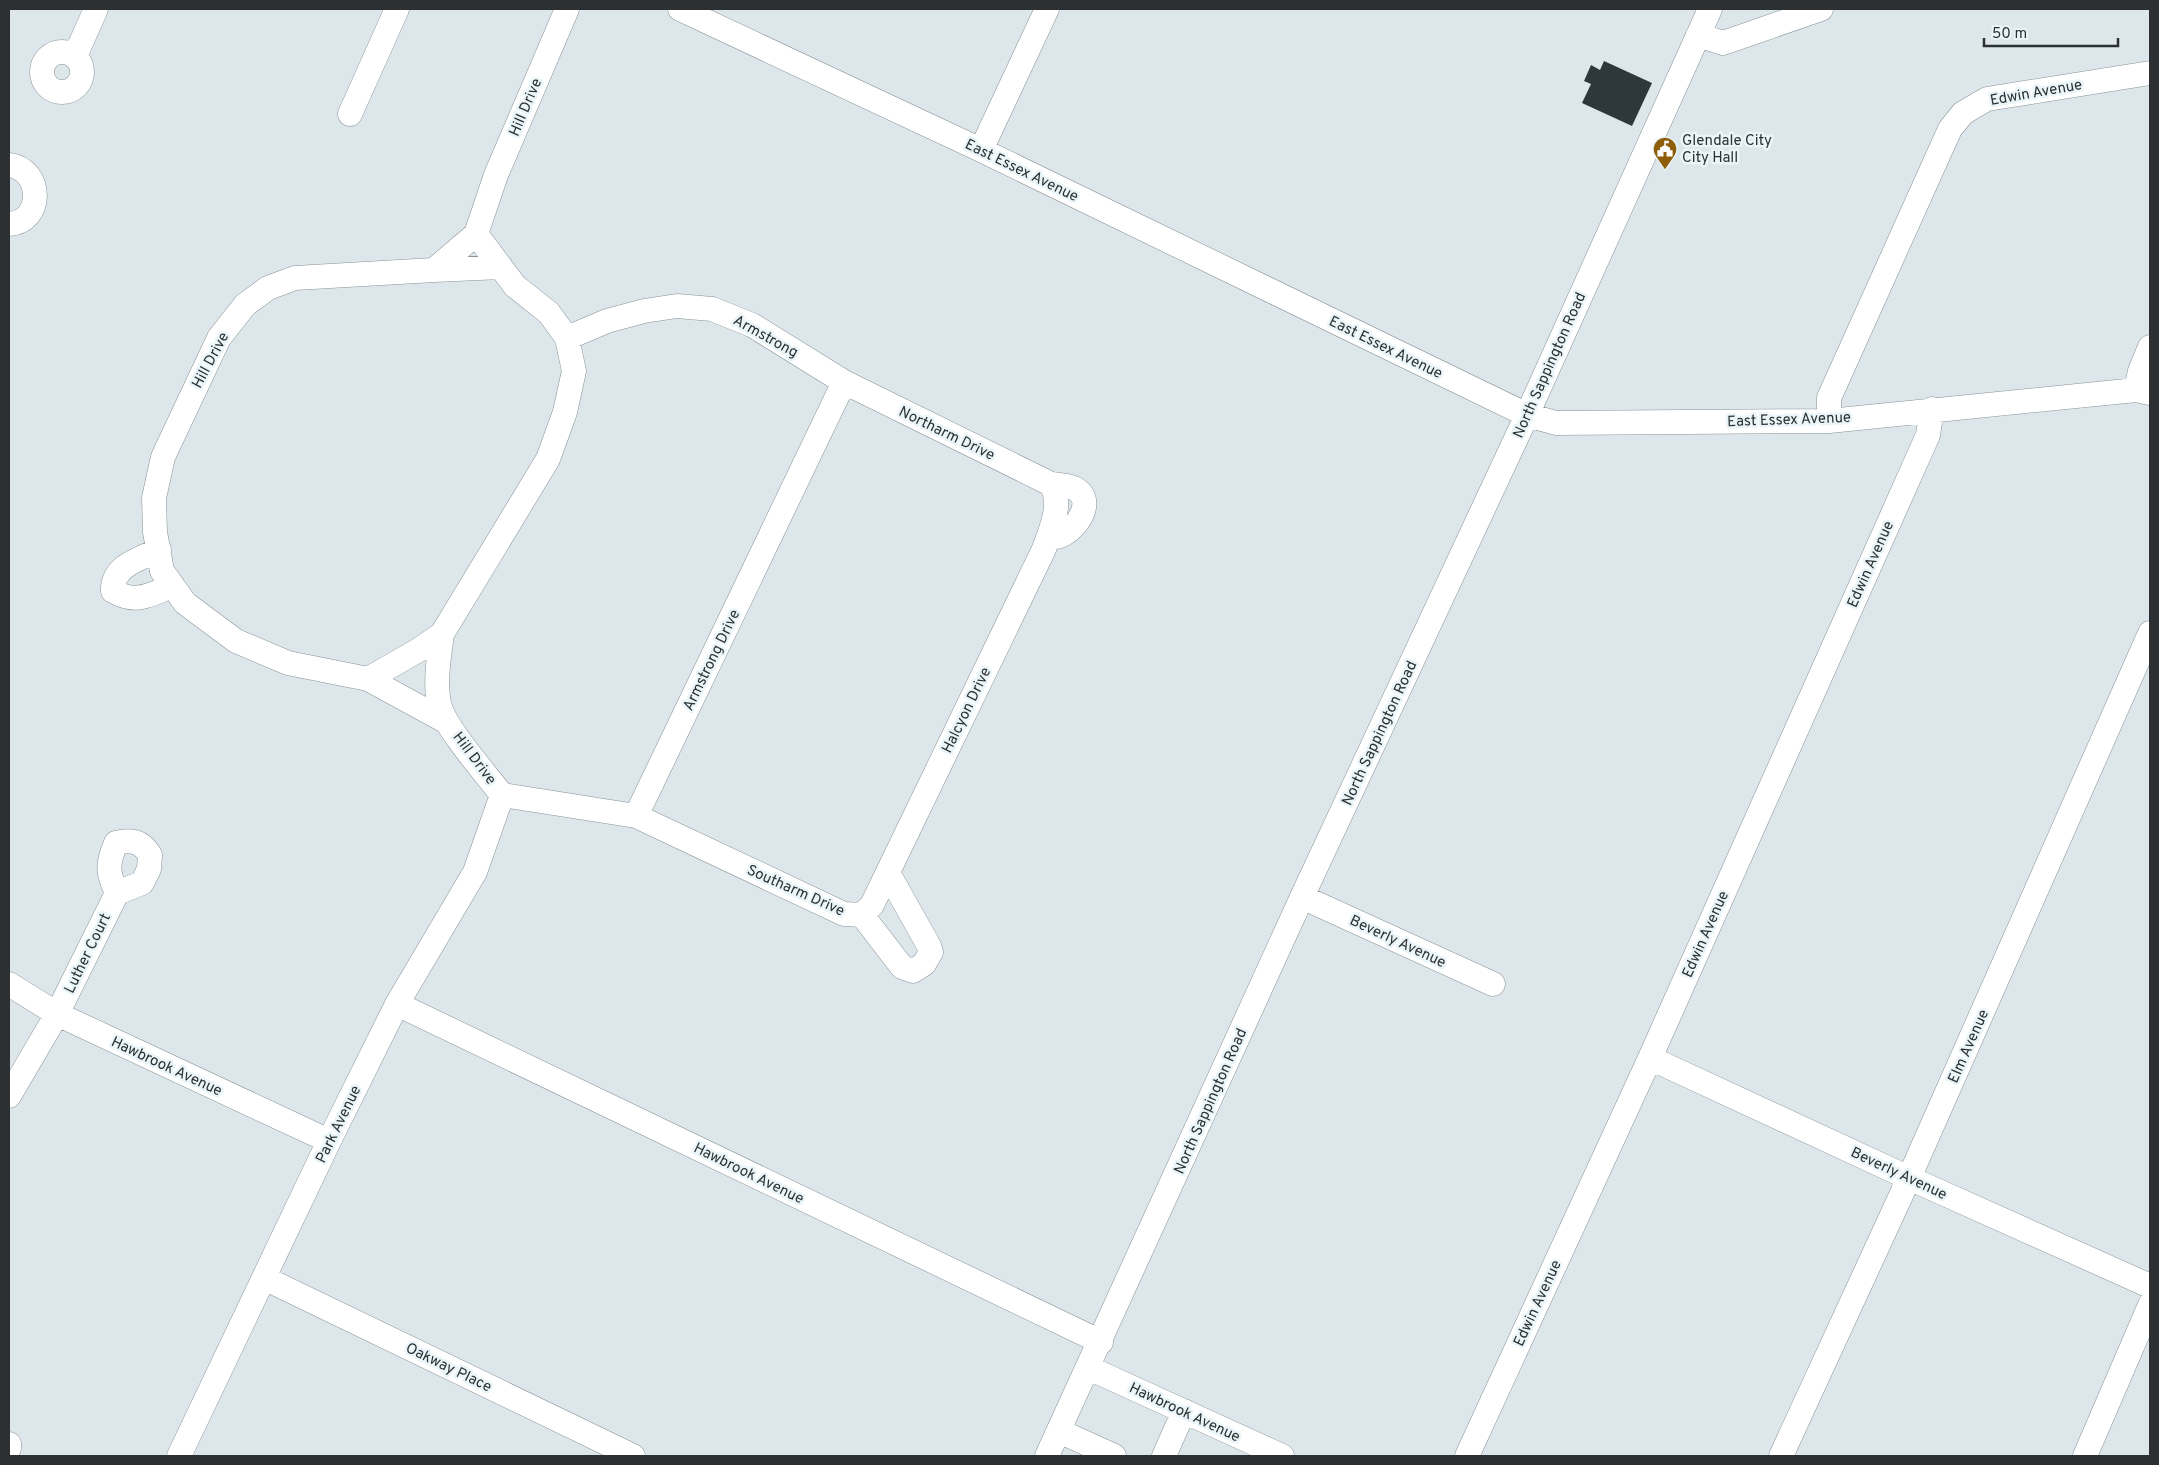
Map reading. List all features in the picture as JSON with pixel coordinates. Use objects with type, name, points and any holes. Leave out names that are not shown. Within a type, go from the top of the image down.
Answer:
[{"type":"street","points":[[75,56],[96,9]]},
{"type":"street","points":[[350,114],[397,9]]},
{"type":"street","name":"Hill Drive","points":[[368,678],[418,651],[442,634],[548,459],[565,412],[574,371],[567,338],[549,313],[515,286],[476,234],[496,175],[567,9]]},
{"type":"street","name":"East Essex Avenue","points":[[680,9],[981,150],[1527,415],[1556,423],[1829,420],[1932,408],[2143,391]]},
{"type":"street","points":[[981,150],[1047,9]]},
{"type":"street","name":"North Sappington Road","points":[[1047,1456],[1101,1342],[1302,897],[1527,415],[1710,9]]},
{"type":"street","points":[[1698,35],[1723,43],[1821,9]]},
{"type":"street","name":"Edwin Avenue","points":[[1829,420],[1829,398],[1950,129],[1963,113],[1987,99],[2150,73]]},
{"type":"street","points":[[9,165],[21,169],[29,176],[36,194],[29,213],[22,220],[9,224]]},
{"type":"street","points":[[434,270],[476,234]]},
{"type":"street","name":"Hill Drive","points":[[447,722],[368,678],[288,663],[236,641],[185,603],[162,571],[158,550],[154,498],[163,457],[219,338],[245,305],[268,288],[294,278],[501,267]]},
{"type":"street","name":"Armstrong","points":[[567,338],[607,321],[644,311],[677,306],[712,310],[752,326],[844,382]]},
{"type":"street","points":[[2143,391],[2140,371],[2150,348]]},
{"type":"street","name":"Northarm Drive","points":[[844,382],[1053,492]]},
{"type":"street","name":"Armstrong Drive","points":[[636,816],[844,382]]},
{"type":"street","name":"Edwin Avenue","points":[[1467,1456],[1650,1058],[1928,435],[1932,408]]},
{"type":"street","name":"Halcyon Drive","points":[[862,915],[872,905],[888,874],[1048,538],[1057,512],[1053,492]]},
{"type":"street","points":[[158,550],[121,569],[113,581],[113,591],[126,598],[141,598],[173,586]]},
{"type":"street","name":"Elm Avenue","points":[[1781,1456],[1909,1178],[2150,633]]},
{"type":"street","name":"Hill Drive","points":[[442,634],[438,666],[439,706],[447,722],[502,795]]},
{"type":"street","points":[[502,795],[636,816]]},
{"type":"street","name":"Park Avenue","points":[[179,1456],[329,1141],[397,1004],[475,872],[502,795]]},
{"type":"street","name":"Southarm Drive","points":[[636,816],[844,914],[862,915],[902,967],[913,971],[924,964],[931,952],[888,874]]},
{"type":"street","name":"Luther Court","points":[[9,1096],[57,1014],[116,892]]},
{"type":"street","name":"Beverly Avenue","points":[[1302,897],[1493,984]]},
{"type":"street","name":"Hawbrook Avenue","points":[[9,984],[57,1014],[329,1141]]},
{"type":"street","name":"Hawbrook Avenue","points":[[397,1004],[1101,1342]]},
{"type":"street","name":"Beverly Avenue","points":[[1650,1058],[1909,1178],[2150,1286]]},
{"type":"street","name":"Oakway Place","points":[[264,1278],[633,1456]]},
{"type":"street","points":[[2085,1456],[2150,1305]]},
{"type":"street","name":"Hawbrook Avenue","points":[[1089,1368],[1282,1456]]},
{"type":"street","points":[[1164,1456],[1184,1412]]},
{"type":"street","points":[[1059,1431],[1114,1456]]},
{"type":"building","points":[[1604,61],[1652,83],[1632,126],[1582,103],[1591,84],[1584,81],[1591,65],[1600,70]]},
{"type":"place","name":"Glendale City City Hall","points":[[1665,170]]}]
